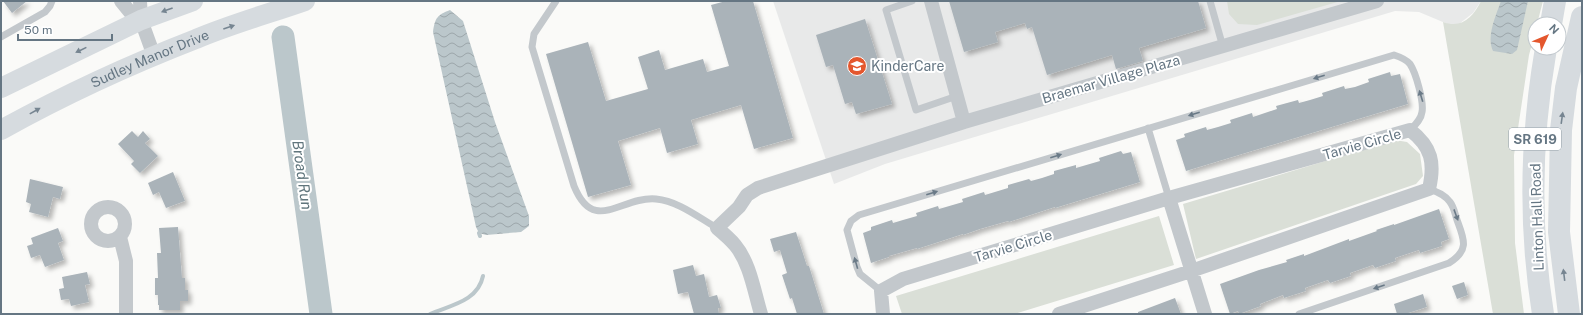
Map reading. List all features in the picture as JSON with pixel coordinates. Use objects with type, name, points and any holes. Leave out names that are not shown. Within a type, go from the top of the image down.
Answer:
[{"type":"main road","points":[[1,88],[141,11],[193,1]]},
{"type":"main road","name":"Sudley Manor Drive","points":[[1,130],[48,104],[154,56],[197,38],[305,1]]},
{"type":"main road","points":[[1552,16],[1555,1]]},
{"type":"main road","name":"Linton Hall Road","points":[[1569,314],[1558,232],[1561,130],[1566,88],[1582,17]]},
{"type":"main road","name":"Linton Hall Road","points":[[1543,314],[1534,231],[1535,134],[1545,56]]},
{"type":"street","points":[[121,1],[130,12],[141,11],[154,56]]},
{"type":"street","points":[[930,1],[964,122]]},
{"type":"street","name":"Braemar Village Plaza","points":[[717,228],[739,207],[747,195],[758,188],[964,122],[1377,1]]},
{"type":"street","name":"Tarvie Circle","points":[[881,291],[903,279],[1169,198],[1410,130],[1421,138],[1428,150],[1432,162],[1432,176],[1429,189]]},
{"type":"street","points":[[1059,314],[1191,271],[1429,189]]},
{"type":"street","points":[[1169,198],[1205,314]]},
{"type":"street","points":[[717,228],[741,253],[747,265],[760,314]]},
{"type":"street","points":[[120,237],[126,261],[126,314]]},
{"type":"street","points":[[881,291],[883,314]]},
{"type":"lane","points":[[1,37],[45,12],[52,1]]},
{"type":"lane","points":[[556,1],[534,34],[532,47],[579,199],[589,208],[602,212],[639,201],[656,199],[677,205],[717,228]]},
{"type":"lane","points":[[912,1],[886,10],[916,110],[957,96]]},
{"type":"lane","points":[[1210,1],[1223,47]]},
{"type":"lane","points":[[881,291],[860,274],[857,267],[847,230],[851,221],[858,215],[1394,55],[1402,58],[1410,64],[1423,103],[1422,114],[1418,122],[1410,130]]},
{"type":"lane","points":[[1148,128],[1169,198]]},
{"type":"lane","points":[[1299,314],[1449,262],[1459,257],[1464,247],[1464,239],[1451,203],[1442,194],[1429,189]]},
{"type":"shaded area","points":[[773,1],[1481,1],[1473,13],[1459,24],[1450,25],[1419,12],[1395,11],[885,164],[834,184]]},
{"type":"shaded area","points":[[1227,1],[1341,1],[1257,25],[1238,24],[1229,14]]},
{"type":"shaded area","points":[[1481,1],[1543,1],[1539,16],[1527,16],[1527,56],[1529,56],[1514,155],[1515,243],[1524,314],[1493,314],[1443,22],[1450,24],[1461,23],[1470,17]]},
{"type":"shaded area","points":[[1395,140],[1407,142],[1420,154],[1423,176],[1416,184],[1196,259],[1183,204]]},
{"type":"shaded area","points":[[1159,216],[1174,265],[1014,314],[902,314],[896,296]]},
{"type":"water","points":[[1501,1],[1528,1],[1517,50],[1512,54],[1493,51],[1491,45],[1492,26]]},
{"type":"water","points":[[450,10],[463,21],[495,122],[529,216],[529,226],[521,232],[486,235],[479,233],[476,227],[433,32],[439,15]]},
{"type":"building","points":[[3,1],[27,1],[12,13]]},
{"type":"building","points":[[726,1],[753,1],[793,138],[754,149],[741,105],[691,120],[698,144],[667,153],[660,128],[618,141],[631,185],[588,197],[546,54],[588,42],[606,101],[648,89],[638,57],[659,50],[665,70],[703,59],[707,72],[729,66],[711,5]]},
{"type":"building","points":[[949,1],[1198,1],[1206,28],[1139,48],[1143,61],[1116,69],[1112,55],[1047,75],[1032,27],[1027,29],[1025,23],[995,32],[998,42],[964,52]]},
{"type":"building","name":"KinderCare","points":[[865,19],[892,104],[856,114],[852,102],[845,104],[833,65],[826,67],[816,35]]},
{"type":"building","points":[[1390,72],[1391,76],[1400,74],[1408,104],[1186,171],[1176,140],[1185,137],[1184,134],[1206,127],[1207,130],[1231,123],[1230,120],[1252,113],[1253,117],[1277,109],[1276,106],[1298,100],[1299,103],[1310,100],[1323,96],[1322,93],[1344,86],[1345,89],[1355,87],[1369,82],[1368,79]]},
{"type":"building","points":[[132,131],[138,137],[143,131],[150,139],[145,143],[158,156],[140,173],[131,164],[134,161],[118,144]]},
{"type":"building","points":[[1121,151],[1123,154],[1131,152],[1140,182],[1009,222],[1008,221],[889,256],[871,263],[863,233],[871,230],[871,227],[892,220],[893,223],[917,216],[916,213],[938,206],[939,209],[963,202],[962,199],[984,192],[985,195],[1008,188],[1008,185],[1029,179],[1031,181],[1042,178],[1054,174],[1054,171],[1076,165],[1076,168],[1100,161],[1099,158]]},
{"type":"building","points":[[173,172],[185,201],[166,208],[159,192],[153,195],[148,183]]},
{"type":"building","points":[[30,179],[63,187],[60,199],[53,197],[48,217],[29,212],[31,204],[26,202]]},
{"type":"building","points":[[1439,209],[1449,239],[1441,242],[1442,246],[1420,253],[1419,250],[1395,258],[1396,261],[1375,268],[1373,265],[1350,273],[1351,276],[1330,283],[1328,280],[1305,288],[1306,291],[1284,298],[1283,295],[1260,304],[1261,306],[1239,314],[1238,311],[1230,314],[1220,284],[1287,262],[1286,260],[1304,254],[1304,256],[1349,239],[1349,241],[1377,231],[1376,230]]},
{"type":"building","points":[[178,227],[182,278],[185,278],[185,290],[188,290],[188,301],[180,301],[180,310],[159,310],[158,295],[155,295],[155,278],[158,278],[157,253],[161,253],[159,228]]},
{"type":"building","points":[[58,228],[63,241],[58,243],[64,260],[45,267],[40,255],[31,258],[27,246],[33,244],[31,238]]},
{"type":"building","points":[[796,232],[807,266],[809,266],[824,314],[797,314],[792,298],[790,299],[782,275],[787,273],[780,250],[774,252],[770,239]]},
{"type":"building","points":[[693,265],[696,276],[704,274],[709,297],[717,295],[721,308],[718,308],[719,314],[694,314],[688,292],[678,294],[673,270]]},
{"type":"building","points":[[87,272],[90,284],[85,285],[89,302],[71,306],[69,299],[61,300],[59,289],[64,288],[62,277]]},
{"type":"building","points":[[1464,282],[1468,295],[1457,299],[1452,286]]},
{"type":"building","points":[[1423,294],[1427,307],[1405,314],[1397,314],[1394,304]]},
{"type":"building","points":[[1175,298],[1181,314],[1138,314],[1138,312]]},
{"type":"waterway","name":"Broad Run","points":[[283,37],[321,314]]},
{"type":"waterway","points":[[430,314],[455,305],[470,297],[476,291],[483,276]]},
{"type":"place","name":"KinderCare","points":[[857,66]]}]
